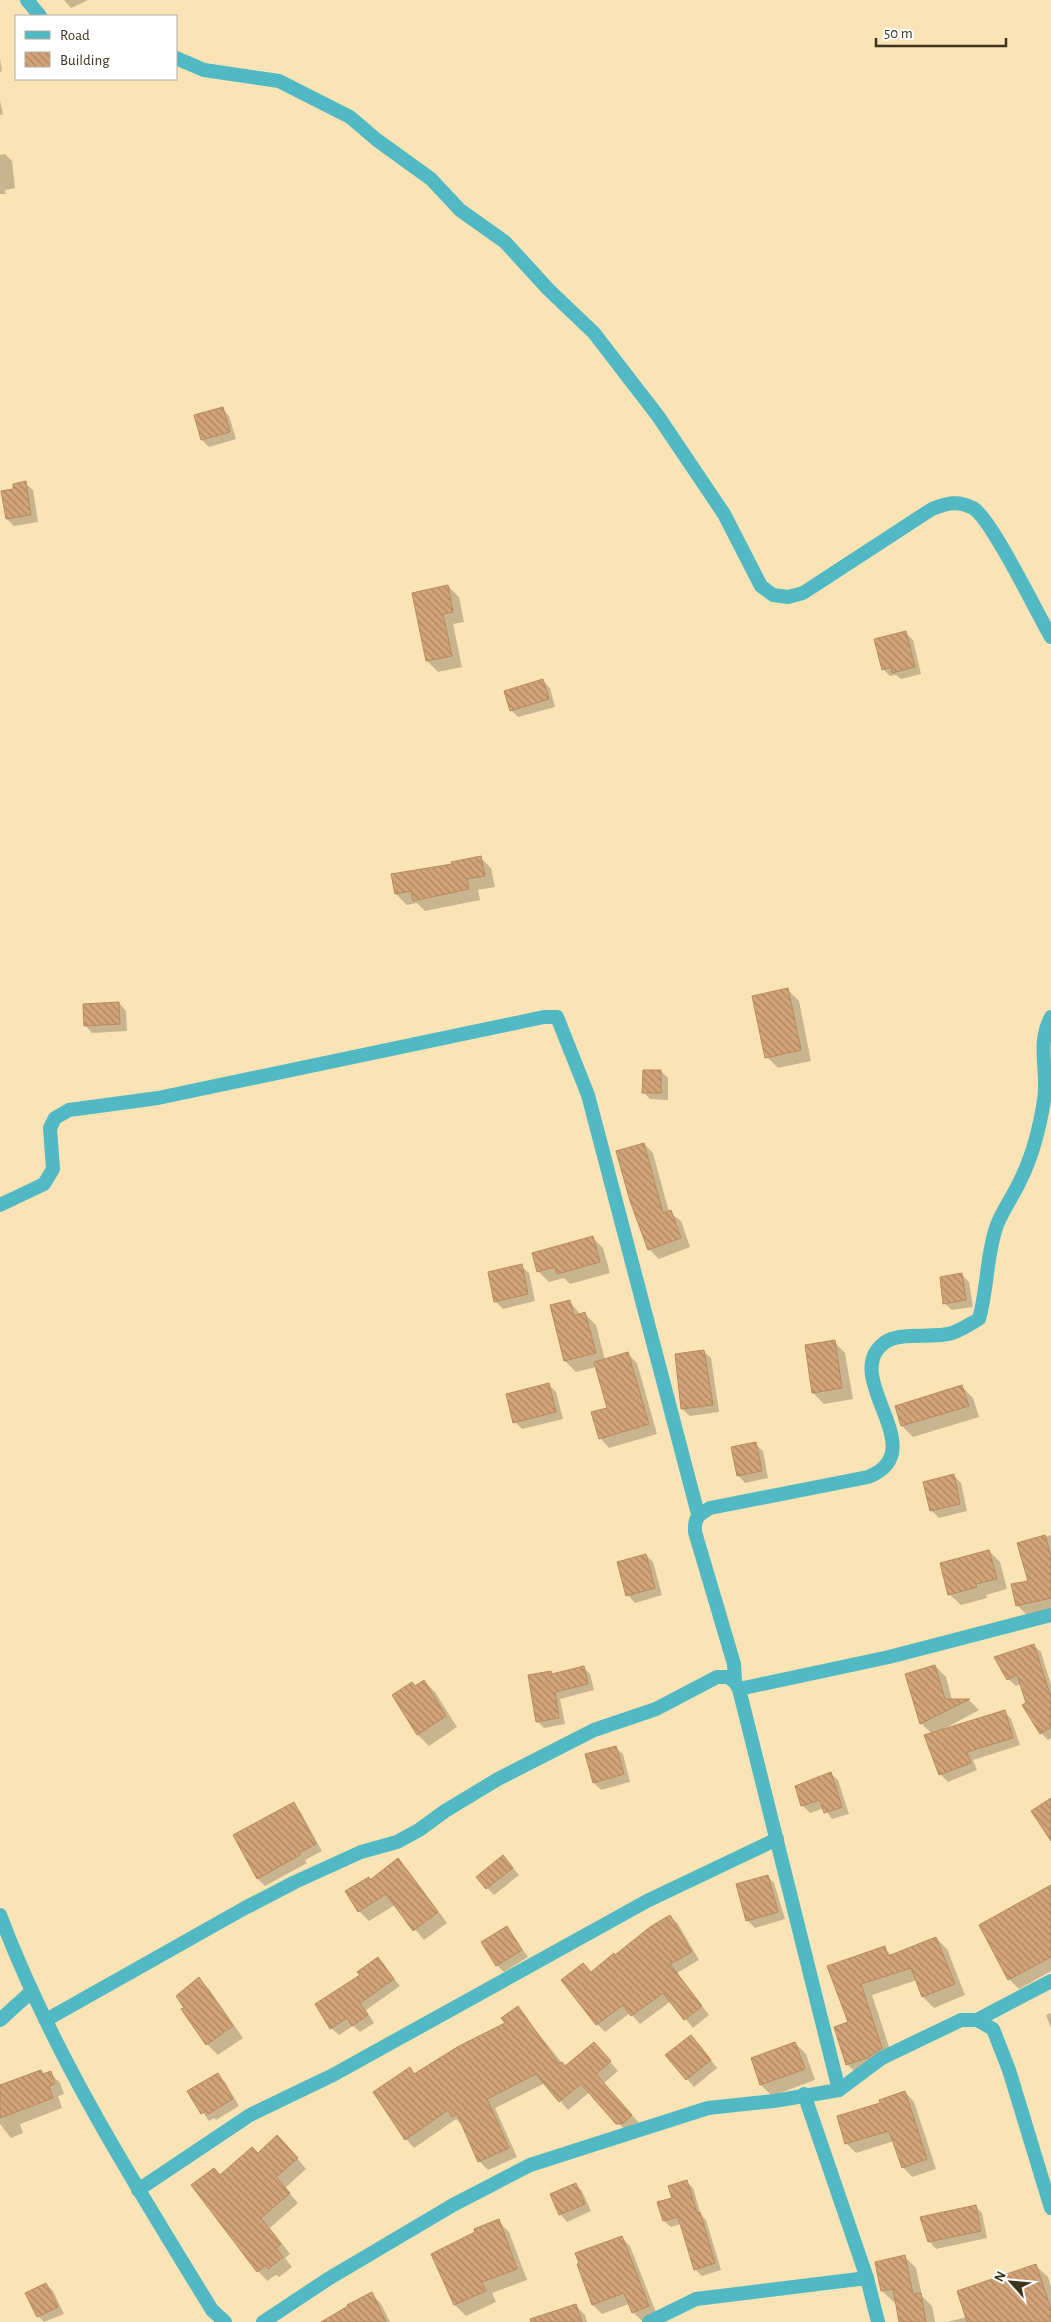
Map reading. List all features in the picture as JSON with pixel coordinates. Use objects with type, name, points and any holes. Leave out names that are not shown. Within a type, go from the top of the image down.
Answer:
[{"type":"street","points":[[27,0],[39,15]]},
{"type":"street","points":[[178,59],[204,70],[279,81],[350,117],[377,140],[431,179],[460,210],[505,242],[548,289],[594,333],[658,416],[724,514],[761,586],[773,595],[788,597],[803,593],[932,509],[948,502],[961,503],[974,509],[989,525],[1051,637]]},
{"type":"street","points":[[0,1205],[44,1184],[53,1169],[50,1128],[55,1118],[70,1110],[158,1098],[544,1017],[557,1017],[588,1095],[698,1514],[695,1522],[695,1532],[734,1664],[737,1685],[839,2090]]},
{"type":"street","points":[[698,1514],[710,1508],[868,1477],[878,1473],[886,1466],[892,1452],[892,1439],[872,1380],[871,1365],[875,1352],[884,1342],[901,1338],[951,1334],[979,1319],[984,1302],[991,1246],[998,1223],[1022,1179],[1045,1098],[1042,1045],[1046,1027],[1051,1017]]},
{"type":"street","points":[[737,1685],[889,1657],[1051,1615]]},
{"type":"street","points":[[46,2020],[278,1891],[361,1852],[397,1842],[498,1779],[594,1730],[656,1709],[717,1678],[728,1677],[737,1685]]},
{"type":"street","points":[[138,2190],[250,2115],[333,2075],[647,1901],[777,1839]]},
{"type":"street","points":[[0,1916],[30,1992],[99,2121],[138,2190],[212,2310],[224,2322]]},
{"type":"street","points":[[263,2322],[328,2279],[453,2205],[530,2166],[708,2108],[774,2101],[804,2094],[839,2090],[882,2058],[961,2020],[977,2020],[1051,1982]]},
{"type":"street","points":[[0,2020],[30,1992]]},
{"type":"street","points":[[977,2020],[993,2029],[1010,2070],[1051,2208]]},
{"type":"street","points":[[804,2094],[867,2278],[878,2322]]},
{"type":"street","points":[[650,2322],[696,2300],[867,2278]]},
{"type":"building","points":[[223,407],[230,432],[201,440],[194,415]]},
{"type":"building","points":[[26,481],[31,515],[6,519],[1,491],[13,489],[13,484]]},
{"type":"building","points":[[448,585],[453,612],[443,614],[452,656],[426,661],[412,593]]},
{"type":"building","points":[[906,631],[915,667],[892,673],[891,667],[882,670],[874,639]]},
{"type":"building","points":[[543,679],[549,699],[510,711],[504,691]]},
{"type":"building","points":[[481,856],[485,876],[467,879],[469,889],[413,901],[411,891],[395,894],[391,874],[452,864],[451,862]]},
{"type":"building","points":[[788,988],[801,1050],[765,1058],[752,996]]},
{"type":"building","points":[[119,1002],[120,1024],[84,1026],[83,1004]]},
{"type":"building","points":[[643,1070],[661,1070],[661,1093],[642,1093]]},
{"type":"building","points":[[644,1143],[663,1213],[671,1210],[681,1238],[648,1250],[630,1201],[616,1151]]},
{"type":"building","points":[[593,1236],[600,1262],[557,1274],[555,1267],[537,1272],[532,1253]]},
{"type":"building","points":[[522,1264],[528,1294],[494,1302],[488,1272]]},
{"type":"building","points":[[962,1273],[966,1300],[943,1304],[940,1277]]},
{"type":"building","points":[[570,1300],[574,1316],[585,1312],[596,1353],[564,1361],[550,1305]]},
{"type":"building","points":[[835,1340],[842,1388],[812,1393],[805,1345]]},
{"type":"building","points":[[704,1350],[713,1405],[681,1409],[675,1354]]},
{"type":"building","points":[[628,1352],[649,1424],[599,1439],[591,1412],[607,1408],[594,1362]]},
{"type":"building","points":[[549,1383],[556,1412],[513,1423],[506,1394]]},
{"type":"building","points":[[962,1385],[969,1406],[901,1426],[895,1406]]},
{"type":"building","points":[[756,1442],[762,1471],[737,1476],[731,1447]]},
{"type":"building","points":[[954,1474],[960,1504],[930,1511],[923,1482]]},
{"type":"building","points":[[1045,1535],[1051,1556],[1051,1598],[1016,1606],[1011,1584],[1028,1581],[1017,1543]]},
{"type":"building","points":[[989,1550],[997,1579],[976,1584],[977,1587],[948,1595],[940,1563]]},
{"type":"building","points":[[646,1554],[655,1588],[626,1596],[617,1562]]},
{"type":"building","points":[[1034,1644],[1051,1698],[1051,1727],[1040,1734],[1022,1705],[1026,1703],[1017,1675],[1007,1680],[994,1657]]},
{"type":"building","points":[[935,1665],[945,1699],[970,1699],[920,1724],[905,1674]]},
{"type":"building","points":[[584,1666],[588,1684],[555,1692],[559,1718],[536,1722],[528,1675],[551,1671],[552,1674]]},
{"type":"building","points":[[424,1680],[446,1716],[417,1735],[392,1695],[412,1682],[415,1686]]},
{"type":"building","points":[[1005,1710],[1013,1738],[967,1752],[971,1763],[939,1775],[924,1735]]},
{"type":"building","points":[[616,1746],[624,1774],[593,1783],[585,1754]]},
{"type":"building","points":[[831,1772],[842,1807],[824,1813],[820,1800],[801,1806],[795,1786]]},
{"type":"building","points":[[1051,1798],[1051,1841],[1031,1811]]},
{"type":"building","points":[[294,1802],[316,1844],[257,1879],[233,1835]]},
{"type":"building","points":[[503,1855],[513,1868],[486,1889],[476,1877]]},
{"type":"building","points":[[398,1858],[438,1912],[413,1931],[386,1894],[358,1912],[345,1891],[369,1877],[370,1880]]},
{"type":"building","points":[[768,1875],[778,1912],[746,1921],[736,1884]]},
{"type":"building","points":[[1051,1885],[1051,1957],[1008,1980],[979,1925]]},
{"type":"building","points":[[670,1915],[692,1952],[670,1964],[702,2006],[684,2020],[663,1993],[631,2016],[623,2005],[596,2025],[561,1980],[583,1963],[591,1972],[650,1927]]},
{"type":"building","points":[[507,1926],[522,1950],[496,1966],[481,1942]]},
{"type":"building","points":[[936,1937],[955,1984],[922,1997],[911,1968],[861,1984],[882,2048],[867,2058],[846,2065],[834,2027],[848,2022],[827,1966],[885,1946],[888,1956]]},
{"type":"building","points":[[378,1957],[394,1979],[360,2003],[368,2015],[352,2026],[347,2018],[330,2029],[315,2004],[360,1975],[357,1972]]},
{"type":"building","points":[[199,1977],[233,2026],[206,2045],[181,2009],[184,2008],[176,1996]]},
{"type":"building","points":[[518,2006],[559,2064],[562,2062],[565,2066],[594,2042],[611,2061],[596,2074],[632,2115],[622,2124],[616,2124],[581,2084],[559,2102],[536,2074],[487,2099],[509,2148],[478,2162],[457,2114],[452,2117],[448,2110],[405,2140],[373,2092],[410,2067],[414,2074],[459,2046],[505,2023],[501,2018]]},
{"type":"building","points":[[691,2035],[711,2060],[686,2080],[665,2055]]},
{"type":"building","points":[[795,2042],[805,2069],[760,2085],[751,2058]]},
{"type":"building","points":[[41,2070],[43,2074],[51,2071],[55,2084],[49,2086],[53,2098],[0,2118],[0,2085]]},
{"type":"building","points":[[218,2073],[233,2099],[208,2114],[206,2111],[201,2114],[187,2091]]},
{"type":"building","points":[[905,2091],[927,2159],[902,2168],[889,2131],[845,2144],[837,2116],[880,2103],[879,2100]]},
{"type":"building","points":[[277,2135],[298,2158],[276,2177],[290,2193],[261,2218],[281,2244],[276,2248],[283,2257],[268,2269],[266,2265],[257,2272],[191,2185],[214,2168],[220,2175],[252,2147],[258,2153]]},
{"type":"building","points":[[687,2180],[697,2213],[700,2212],[715,2263],[694,2270],[678,2217],[663,2221],[657,2202],[672,2198],[668,2186]]},
{"type":"building","points":[[576,2183],[585,2204],[559,2215],[550,2194]]},
{"type":"building","points":[[976,2205],[981,2231],[928,2242],[920,2217]]},
{"type":"building","points":[[499,2219],[517,2269],[482,2282],[486,2291],[454,2305],[431,2254],[475,2232],[474,2229]]},
{"type":"building","points":[[622,2236],[649,2306],[632,2313],[624,2293],[592,2305],[577,2264],[579,2263],[575,2253]]},
{"type":"building","points":[[905,2255],[913,2294],[921,2293],[926,2322],[899,2322],[893,2289],[881,2291],[875,2262]]},
{"type":"building","points":[[1036,2264],[1051,2309],[1051,2322],[967,2322],[957,2291]]},
{"type":"building","points":[[46,2283],[58,2307],[37,2317],[25,2293]]},
{"type":"building","points":[[372,2292],[386,2322],[321,2322],[347,2305]]},
{"type":"building","points":[[576,2304],[582,2322],[531,2322],[530,2319]]}]
